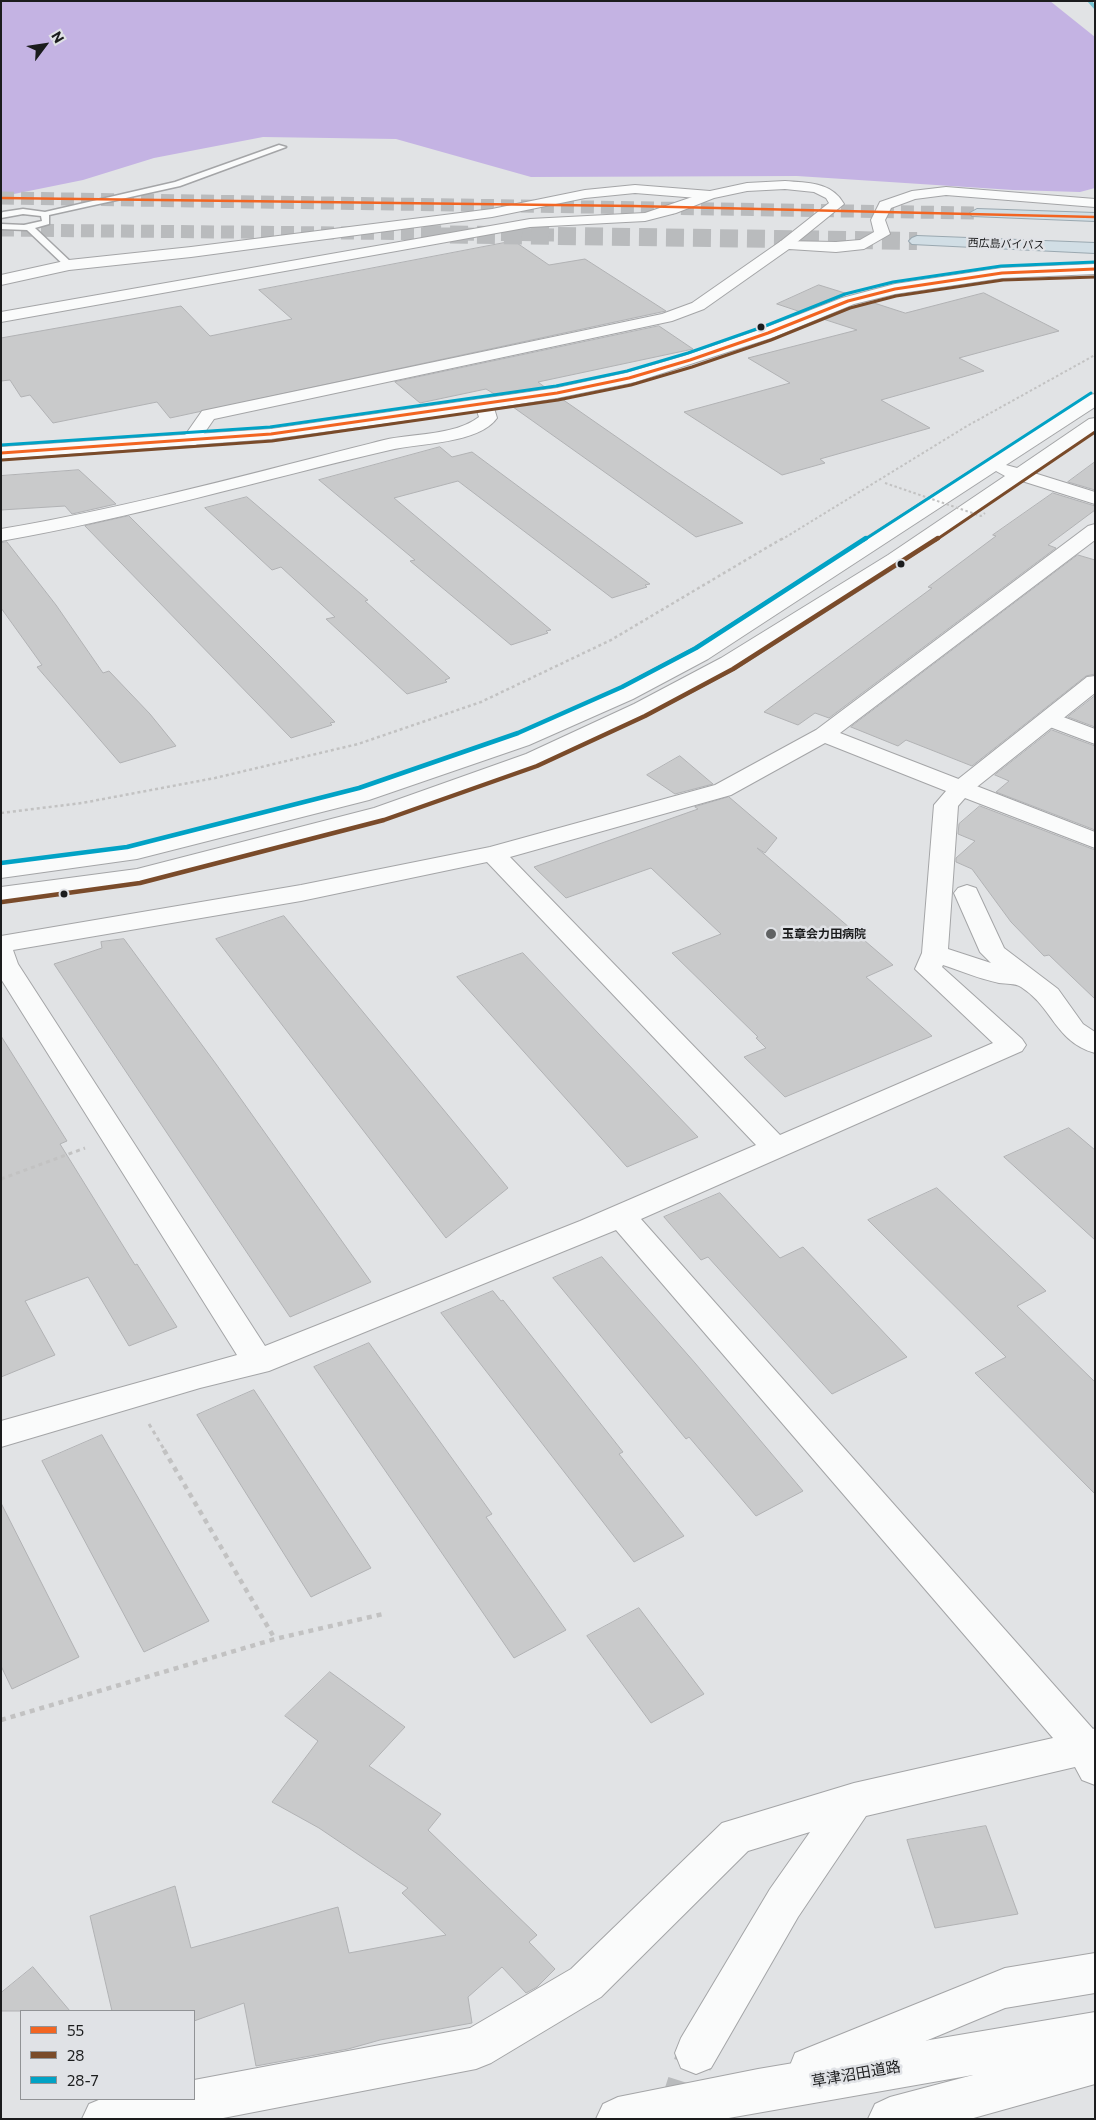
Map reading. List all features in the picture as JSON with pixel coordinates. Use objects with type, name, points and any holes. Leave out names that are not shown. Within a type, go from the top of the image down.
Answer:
[{"type":"highway","points":[[977,213],[1095,217]]},
{"type":"highway","name":"西広島バイパス","points":[[917,241],[1095,248]]},
{"type":"street","points":[[1,317],[530,223],[645,217],[671,210],[710,195],[747,187],[785,185],[817,188],[832,195],[837,204],[786,244],[698,306],[666,318],[208,415],[190,441]]},
{"type":"street","points":[[1,280],[69,265],[191,252],[482,215],[586,194],[635,189],[710,195]]},
{"type":"street","points":[[786,244],[836,248],[864,244],[882,234],[878,220],[885,206],[912,195],[946,191],[1095,203]]},
{"type":"street","points":[[1,453],[270,434],[484,406],[629,378],[690,360],[768,333],[848,301],[895,289],[1002,274],[1095,269]]},
{"type":"street","points":[[1,871],[128,854],[343,800],[521,740],[625,694],[700,654],[1095,399]]},
{"type":"street","points":[[1,535],[149,505],[411,438],[458,433],[483,425],[488,418],[484,406]]},
{"type":"street","points":[[1,895],[138,876],[373,815],[534,758],[642,709],[729,663],[895,559],[1095,423]]},
{"type":"street","points":[[992,466],[1095,498]]},
{"type":"street","points":[[1,944],[301,893],[493,854],[723,790],[824,735],[1095,530]]},
{"type":"street","points":[[1,1434],[258,1362],[621,1216],[1012,1045],[928,969],[935,953],[946,805],[960,789],[1095,682]]},
{"type":"street","points":[[1050,719],[1095,736]]},
{"type":"street","points":[[824,735],[1095,841]]},
{"type":"street","points":[[493,854],[776,1148]]},
{"type":"street","points":[[967,893],[993,952],[1049,995],[1074,1030],[1095,1044]]},
{"type":"street","points":[[1,951],[12,997],[114,1138],[258,1362]]},
{"type":"street","points":[[935,953],[1000,975],[1026,977]]},
{"type":"street","points":[[621,1216],[1092,1754]]},
{"type":"street","points":[[104,2119],[476,2048],[586,1983],[736,1836],[854,1801],[1092,1754]]},
{"type":"street","points":[[696,2053],[784,1903],[854,1801]]},
{"type":"street","points":[[758,2090],[1005,1988],[1095,1974]]},
{"type":"street","name":"草津沼田道路","points":[[618,2119],[758,2090],[1095,2033]]},
{"type":"street","points":[[890,2119],[1095,2063]]},
{"type":"lane","points":[[1,216],[9,212],[31,210],[45,214],[71,206],[177,184],[282,147]]},
{"type":"lane","points":[[1,226],[12,229],[30,228],[46,222],[45,214]]},
{"type":"lane","points":[[30,228],[69,265]]},
{"type":"path","points":[[1,813],[82,803],[215,778],[358,744],[481,702],[611,640],[880,482],[967,426],[1095,355]]},
{"type":"path","points":[[880,482],[981,516],[985,513]]},
{"type":"path","points":[[1,1179],[114,1138]]},
{"type":"path","points":[[133,1396],[275,1639]]},
{"type":"path","points":[[1,1720],[275,1639],[383,1614]]},
{"type":"shaded area","points":[[1,1],[1050,1],[1095,37],[1095,188],[1080,192],[1013,190],[797,176],[531,177],[396,139],[263,137],[154,158],[83,180],[9,195],[1,194]]},
{"type":"building","points":[[514,241],[549,265],[585,259],[666,311],[170,418],[157,402],[53,423],[30,395],[21,397],[10,380],[1,381],[1,338],[181,306],[210,336],[292,319],[259,290]]},
{"type":"building","points":[[819,285],[848,294],[801,312],[777,304]]},
{"type":"building","points":[[984,293],[1059,331],[959,358],[984,371],[881,400],[930,428],[820,459],[825,463],[782,475],[684,412],[790,383],[748,358],[857,330],[823,319],[855,306],[871,302],[905,313]]},
{"type":"building","points":[[659,326],[693,349],[538,382],[546,388],[496,395],[486,389],[420,403],[395,382]]},
{"type":"building","points":[[562,399],[743,523],[696,537],[513,407]]},
{"type":"building","points":[[440,447],[452,457],[472,452],[650,584],[645,585],[647,587],[612,598],[458,481],[394,498],[551,630],[546,631],[548,633],[511,645],[410,561],[415,560],[319,480]]},
{"type":"building","points":[[1095,462],[1095,490],[1068,482]]},
{"type":"building","points":[[79,470],[116,504],[72,514],[65,506],[1,510],[1,476]]},
{"type":"building","points":[[1053,493],[1095,506],[1095,510],[1048,545],[1056,548],[829,718],[815,713],[798,725],[764,712],[932,588],[928,587],[996,536],[993,535]]},
{"type":"building","points":[[247,497],[368,600],[365,601],[450,678],[445,680],[447,682],[407,694],[326,619],[335,617],[281,567],[272,570],[205,508]]},
{"type":"building","points":[[129,516],[335,722],[330,723],[332,725],[291,738],[85,526]]},
{"type":"building","points":[[7,542],[56,605],[103,673],[109,671],[150,714],[176,746],[120,763],[37,667],[42,665],[1,608],[1,543]]},
{"type":"building","points":[[1078,555],[1095,560],[1095,674],[1086,676],[972,766],[906,740],[898,746],[851,727]]},
{"type":"building","points":[[1095,696],[1095,727],[1068,717]]},
{"type":"building","points":[[1052,730],[1095,746],[1095,830],[996,792],[1009,781],[995,775]]},
{"type":"building","points":[[680,756],[713,784],[675,794],[647,775]]},
{"type":"building","points":[[729,797],[777,838],[765,853],[757,848],[893,965],[866,977],[932,1036],[785,1097],[744,1057],[766,1048],[756,1038],[758,1037],[672,953],[721,934],[651,868],[566,898],[534,867],[698,809],[695,807]]},
{"type":"building","points":[[980,806],[1095,850],[1095,999],[1049,955],[1044,956],[1011,922],[972,869],[956,862],[956,858],[975,841],[958,834],[959,824]]},
{"type":"building","points":[[284,916],[508,1188],[446,1238],[216,939]]},
{"type":"building","points":[[124,939],[216,1064],[371,1282],[290,1317],[54,964],[102,948],[101,942]]},
{"type":"building","points":[[523,953],[698,1137],[627,1167],[457,977]]},
{"type":"building","points":[[1,1036],[67,1141],[60,1144],[135,1265],[137,1264],[177,1327],[129,1346],[88,1277],[25,1301],[55,1355],[1,1377]]},
{"type":"building","points":[[1069,1128],[1095,1150],[1095,1240],[1004,1157]]},
{"type":"building","points":[[937,1188],[1046,1291],[1017,1306],[1095,1382],[1095,1494],[975,1373],[1006,1357],[868,1220]]},
{"type":"building","points":[[720,1193],[780,1258],[803,1247],[907,1357],[832,1394],[708,1257],[701,1260],[664,1217]]},
{"type":"building","points":[[602,1257],[803,1491],[756,1516],[689,1437],[686,1439],[553,1278]]},
{"type":"building","points":[[493,1291],[501,1301],[503,1300],[623,1452],[619,1454],[684,1536],[634,1562],[441,1313]]},
{"type":"building","points":[[369,1343],[492,1514],[486,1517],[566,1630],[514,1658],[314,1367]]},
{"type":"building","points":[[254,1390],[371,1568],[311,1597],[197,1415]]},
{"type":"building","points":[[102,1435],[209,1621],[144,1652],[42,1461]]},
{"type":"building","points":[[1,1503],[79,1657],[12,1689],[1,1666]]},
{"type":"building","points":[[639,1608],[704,1694],[651,1723],[587,1636]]},
{"type":"building","points":[[330,1672],[405,1727],[369,1766],[441,1814],[428,1830],[537,1935],[529,1942],[555,1969],[537,1987],[526,1993],[502,1967],[468,1997],[472,2023],[256,2066],[244,2003],[195,2021],[195,2010],[112,2010],[90,1916],[175,1886],[191,1948],[338,1907],[349,1953],[446,1935],[402,1893],[408,1888],[319,1828],[272,1802],[318,1741],[285,1716]]},
{"type":"building","points":[[986,1826],[1018,1914],[935,1928],[907,1840]]},
{"type":"building","points":[[33,1967],[69,2010],[1,2011],[1,1993]]},
{"type":"waterway","points":[[1089,1],[1095,9]]},
{"type":"tunnel","points":[[1,198],[977,213]]},
{"type":"tunnel","points":[[1,230],[567,235]]},
{"type":"tunnel","points":[[423,234],[917,241]]},
{"type":"tunnel","points":[[675,2119],[696,2053]]},
{"type":"transit line","name":"55","points":[[1,198],[633,206],[1095,217]]},
{"type":"transit line","name":"28-7","points":[[1,445],[270,427],[556,386],[627,371],[688,353],[765,326],[845,294],[893,282],[1001,266],[1095,262]]},
{"type":"transit line","name":"55","points":[[1,453],[271,434],[557,393],[629,378],[690,360],[768,333],[848,301],[895,289],[1002,273],[1095,269]]},
{"type":"transit line","name":"28","points":[[2,460],[272,441],[558,400],[631,385],[692,367],[771,340],[850,308],[896,296],[1003,280],[1095,277]]},
{"type":"transit line","name":"28-7","points":[[1,863],[127,847],[359,788],[518,733],[622,687],[696,648],[1091,393]]},
{"type":"transit line","name":"28","points":[[2,902],[140,883],[384,820],[537,766],[645,716],[733,669],[899,565],[1095,432]]},
{"type":"place","name":"玉章会力田病院","points":[[771,934]]}]
